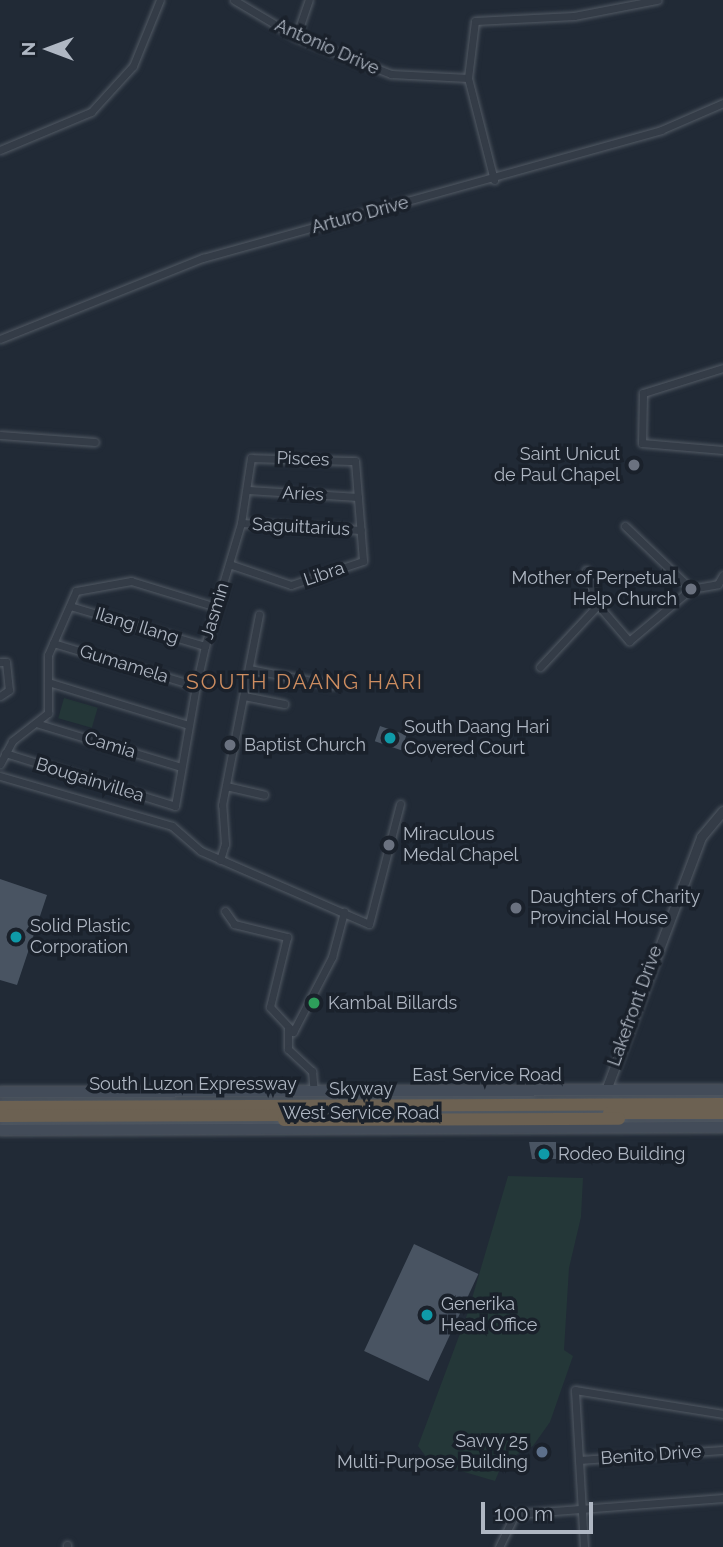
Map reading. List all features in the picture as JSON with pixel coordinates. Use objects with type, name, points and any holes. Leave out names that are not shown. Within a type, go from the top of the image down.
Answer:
[{"type":"highway","name":"Skyway","points":[[0,1105],[723,1102]]},
{"type":"highway","name":"Skyway","points":[[0,1116],[723,1113]]},
{"type":"highway","name":"South Luzon Expressway","points":[[0,1121],[723,1119]]},
{"type":"main road","name":"East Service Road","points":[[0,1092],[723,1090]]},
{"type":"main road","name":"West Service Road","points":[[0,1130],[723,1127]]},
{"type":"street","points":[[0,150],[91,112],[133,66],[160,0]]},
{"type":"street","name":"Antonio Drive","points":[[233,0],[296,37],[391,74],[468,78]]},
{"type":"street","points":[[296,37],[309,0]]},
{"type":"street","points":[[494,180],[468,78],[475,21],[657,0]]},
{"type":"street","name":"Arturo Drive","points":[[0,339],[204,258],[494,180],[661,130],[723,103]]},
{"type":"street","points":[[723,368],[643,393],[642,443],[723,450]]},
{"type":"street","points":[[0,435],[95,442]]},
{"type":"street","name":"Pisces","points":[[251,458],[355,461]]},
{"type":"street","name":"Jasmin","points":[[175,806],[196,686],[241,523],[251,458]]},
{"type":"street","name":"Libra","points":[[229,564],[291,585],[363,561],[355,461]]},
{"type":"street","name":"Aries","points":[[248,491],[358,497]]},
{"type":"street","name":"Saguittarius","points":[[241,523],[361,530]]},
{"type":"street","points":[[625,526],[691,589]]},
{"type":"street","points":[[586,570],[598,605],[629,641],[691,589],[718,584],[723,575]]},
{"type":"street","points":[[0,764],[12,741],[39,724],[48,713],[48,682],[53,643],[76,591],[131,581],[216,607]]},
{"type":"street","points":[[540,667],[598,605]]},
{"type":"street","name":"Ilang Ilang","points":[[70,606],[205,646]]},
{"type":"street","points":[[219,860],[226,786],[259,615]]},
{"type":"street","name":"Gumamela","points":[[53,643],[196,686]]},
{"type":"street","points":[[0,662],[6,662],[9,690],[0,696]]},
{"type":"street","points":[[250,669],[333,685]]},
{"type":"street","points":[[48,682],[189,725]]},
{"type":"street","points":[[244,696],[284,704]]},
{"type":"street","name":"Camia","points":[[39,724],[181,767]]},
{"type":"street","name":"Bougainvillea","points":[[5,753],[175,806]]},
{"type":"street","points":[[0,776],[172,826],[219,860],[369,924],[400,804]]},
{"type":"street","points":[[226,786],[264,795]]},
{"type":"street","name":"Lakefront Drive","points":[[606,1090],[690,862],[704,830],[723,811]]},
{"type":"street","points":[[225,912],[234,924],[287,937],[270,1007],[294,1032],[332,957],[344,912]]},
{"type":"street","points":[[288,1028],[288,1049],[312,1071],[314,1092]]},
{"type":"street","points":[[584,1547],[575,1390],[723,1416]]},
{"type":"street","name":"Benito Drive","points":[[579,1460],[723,1450]]},
{"type":"street","points":[[499,1547],[515,1514],[723,1499]]},
{"type":"shaded area","points":[[64,698],[98,708],[92,728],[58,718]]},
{"type":"shaded area","points":[[508,1176],[583,1178],[581,1217],[569,1268],[564,1350],[573,1356],[550,1422],[533,1446],[503,1462],[495,1481],[430,1462],[418,1446],[468,1312]]},
{"type":"building","name":"South Daang Hari Covered Court","points":[[380,726],[406,735],[401,750],[375,741]]},
{"type":"building","name":"Solid Plastic Corporation","points":[[0,879],[47,895],[17,985],[0,980]]},
{"type":"building","name":"Rodeo Building","points":[[529,1142],[556,1142],[557,1159],[532,1159]]},
{"type":"building","name":"Generika Head Office","points":[[414,1244],[478,1274],[428,1381],[364,1351]]},
{"type":"place","name":"Saint Unicut de Paul Chapel","points":[[634,465]]},
{"type":"place","name":"Mother of Perpetual Help Church","points":[[691,589]]},
{"type":"place","name":"South Daang Hari Covered Court","points":[[390,738]]},
{"type":"place","name":"Baptist Church","points":[[230,745]]},
{"type":"place","name":"Miraculous Medal Chapel","points":[[389,845]]},
{"type":"place","name":"Daughters of Charity Provincial House","points":[[516,908]]},
{"type":"place","name":"Solid Plastic Corporation","points":[[16,937]]},
{"type":"place","name":"Kambal Billards","points":[[314,1003]]},
{"type":"place","name":"Rodeo Building","points":[[544,1154]]},
{"type":"place","name":"Generika Head Office","points":[[427,1315]]},
{"type":"place","name":"Savvy 25 Multi-Purpose Building","points":[[542,1452]]},
{"type":"district","name":"SOUTH DAANG HARI","points":[[305,682]]}]
